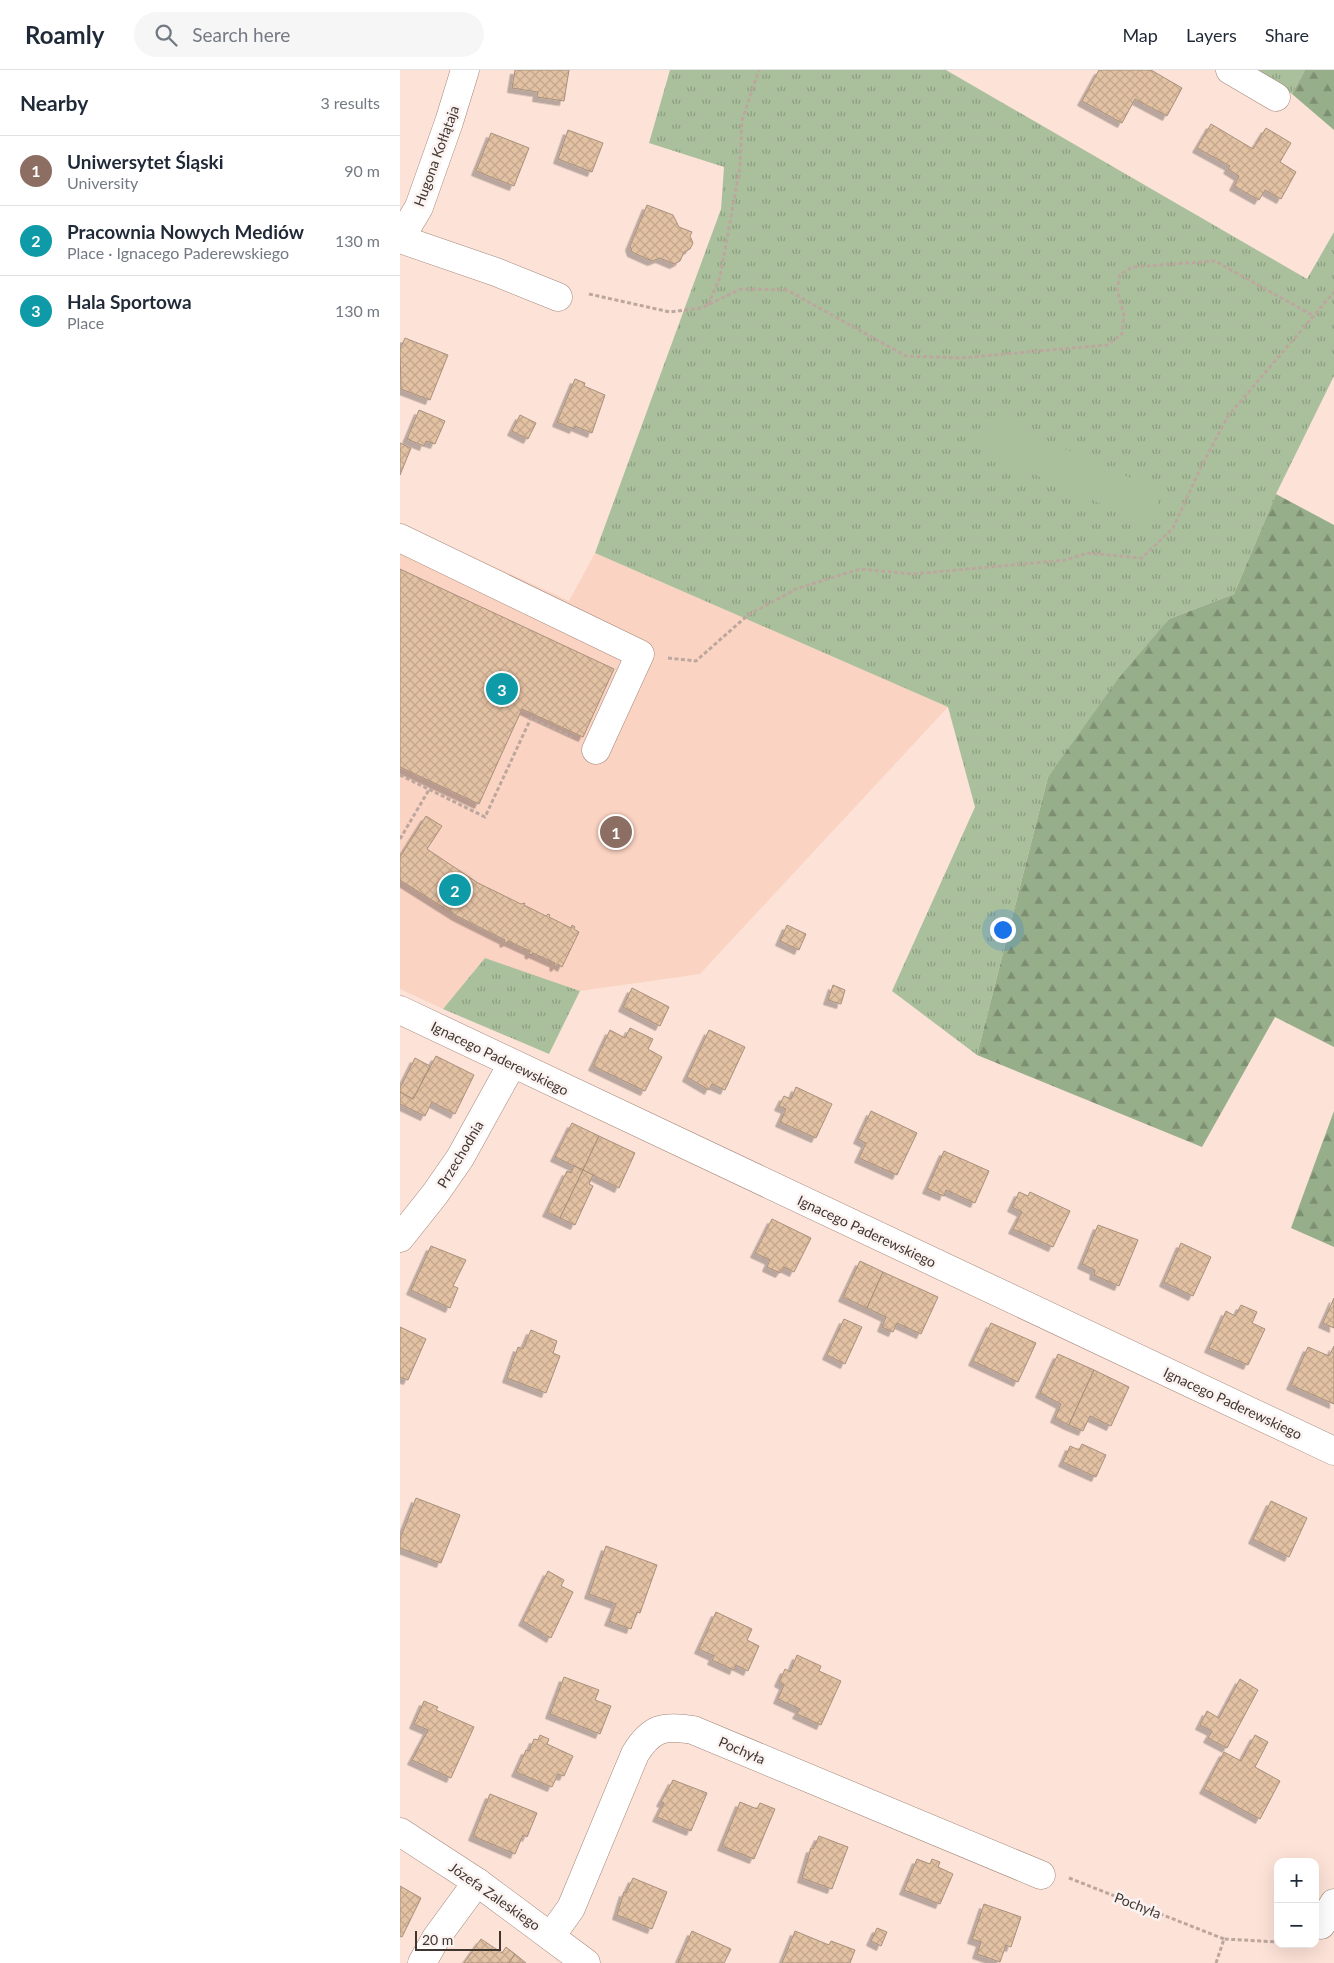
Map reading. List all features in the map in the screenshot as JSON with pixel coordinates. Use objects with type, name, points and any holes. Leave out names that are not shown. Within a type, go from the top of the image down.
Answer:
[{"type":"street","name":"Hugona Kołłątaja","points":[[400,239],[419,207],[465,70]]},
{"type":"street","points":[[1230,70],[1276,97]]},
{"type":"street","points":[[400,239],[496,272],[558,296]]},
{"type":"street","points":[[400,538],[640,654],[596,750]]},
{"type":"street","name":"Ignacego Paderewskiego","points":[[400,1010],[1334,1451]]},
{"type":"street","name":"Przechodnia","points":[[400,1238],[436,1194],[460,1158],[512,1064]]},
{"type":"street","name":"Pochyła","points":[[551,1936],[571,1908],[635,1754],[646,1738],[662,1728],[674,1727],[693,1730],[1051,1875]]},
{"type":"street","name":"Józefa Zaleskiego","points":[[400,1832],[477,1882],[586,1963]]},
{"type":"street","points":[[422,1963],[436,1938],[477,1882]]},
{"type":"path","points":[[708,305],[720,277],[740,167],[742,120],[759,70]]},
{"type":"path","points":[[589,294],[670,312],[700,308],[741,288],[787,290],[906,356],[960,358],[1107,345],[1122,334],[1124,315],[1117,289],[1120,275],[1132,267],[1214,261],[1314,316]]},
{"type":"path","points":[[640,654],[696,661],[748,615],[796,589],[860,569],[914,574],[1066,560],[1087,553],[1142,558],[1173,528],[1201,467],[1228,416],[1334,292]]},
{"type":"path","points":[[400,775],[430,788],[485,817],[531,718],[559,730]]},
{"type":"path","points":[[400,839],[430,788]]},
{"type":"path","name":"Pochyła","points":[[1051,1875],[1224,1939],[1274,1942]]},
{"type":"path","points":[[1216,1963],[1224,1939]]},
{"type":"shaded area","points":[[400,523],[569,601],[595,553],[948,707],[700,974],[580,991],[485,958],[443,1009],[400,989]]},
{"type":"green space","points":[[670,70],[946,70],[1307,279],[1334,232],[1334,376],[1276,494],[1234,594],[1169,619],[1048,777],[977,1055],[892,991],[975,807],[948,707],[595,553],[721,209],[724,167],[649,143]]},
{"type":"green space","points":[[1258,70],[1305,70],[1292,94]]},
{"type":"green space","points":[[1305,70],[1334,70],[1334,130],[1292,94]]},
{"type":"green space","points":[[991,416],[1162,492],[1148,525],[976,448]]},
{"type":"green space","points":[[1276,494],[1334,525],[1334,1047],[1275,1017],[1202,1147],[977,1055],[1048,777],[1118,679],[1169,619],[1234,594]]},
{"type":"green space","points":[[485,958],[580,991],[549,1054],[443,1009]]},
{"type":"green space","points":[[1334,1111],[1334,1247],[1291,1228]]},
{"type":"building","points":[[515,70],[569,70],[564,101],[537,97],[538,92],[512,88]]},
{"type":"building","points":[[1099,70],[1151,70],[1182,88],[1167,116],[1135,99],[1122,123],[1082,101]]},
{"type":"building","points":[[1211,124],[1253,149],[1266,128],[1291,143],[1280,162],[1296,172],[1281,199],[1265,190],[1259,200],[1234,186],[1239,176],[1228,169],[1230,166],[1197,148]]},
{"type":"building","points":[[568,130],[603,143],[592,172],[558,159]]},
{"type":"building","points":[[491,133],[529,148],[514,186],[476,171]]},
{"type":"building","points":[[647,205],[673,215],[679,227],[692,232],[690,236],[693,243],[690,249],[684,252],[680,261],[674,264],[660,258],[652,261],[632,252],[630,246]]},
{"type":"building","points":[[405,338],[448,355],[430,400],[401,389],[400,349]]},
{"type":"building","points":[[575,379],[585,383],[584,386],[605,395],[592,433],[575,426],[574,429],[557,422]]},
{"type":"building","points":[[419,410],[445,421],[435,444],[426,441],[424,446],[407,439]]},
{"type":"building","points":[[520,415],[536,423],[528,439],[512,431]]},
{"type":"building","points":[[400,443],[411,448],[400,475]]},
{"type":"building","points":[[400,569],[614,669],[583,737],[522,709],[479,804],[400,767]]},
{"type":"building","points":[[426,816],[442,826],[427,849],[478,883],[521,904],[525,903],[524,905],[546,916],[548,914],[550,915],[549,917],[571,928],[572,925],[575,927],[574,929],[579,932],[562,967],[558,964],[556,967],[554,966],[555,963],[533,953],[531,955],[530,951],[508,941],[504,942],[505,940],[457,916],[400,880],[400,857]]},
{"type":"building","points":[[787,925],[806,934],[799,950],[780,941]]},
{"type":"building","points":[[833,985],[845,990],[841,1004],[828,1000]]},
{"type":"building","points":[[632,988],[669,1007],[660,1026],[623,1007]]},
{"type":"building","points":[[630,1028],[653,1039],[648,1049],[662,1057],[645,1091],[593,1066],[610,1030],[625,1038]]},
{"type":"building","points":[[709,1030],[745,1047],[725,1090],[712,1084],[709,1090],[687,1077]]},
{"type":"building","points":[[436,1056],[474,1075],[455,1114],[432,1102],[425,1116],[400,1104],[400,1092],[413,1099]]},
{"type":"building","points":[[415,1058],[430,1066],[413,1099],[400,1092],[400,1088]]},
{"type":"building","points":[[796,1087],[832,1104],[816,1138],[780,1122],[786,1109],[779,1106],[784,1096],[791,1099]]},
{"type":"building","points":[[871,1111],[917,1133],[897,1175],[859,1158],[866,1143],[858,1139]]},
{"type":"building","points":[[572,1123],[599,1136],[583,1170],[555,1157]]},
{"type":"building","points":[[599,1136],[635,1153],[619,1188],[583,1170]]},
{"type":"building","points":[[944,1151],[989,1171],[975,1203],[946,1190],[944,1196],[927,1189]]},
{"type":"building","points":[[574,1166],[583,1170],[560,1218],[547,1212],[567,1171],[571,1173]]},
{"type":"building","points":[[583,1170],[593,1175],[589,1184],[593,1186],[575,1225],[560,1218]]},
{"type":"building","points":[[1019,1192],[1028,1196],[1030,1192],[1070,1211],[1053,1247],[1013,1229],[1022,1212],[1012,1207]]},
{"type":"building","points":[[772,1219],[811,1238],[794,1272],[784,1267],[780,1273],[767,1267],[770,1260],[755,1253]]},
{"type":"building","points":[[1098,1225],[1138,1240],[1119,1286],[1094,1275],[1095,1270],[1082,1264]]},
{"type":"building","points":[[1181,1243],[1211,1257],[1193,1296],[1164,1282]]},
{"type":"building","points":[[431,1246],[466,1260],[453,1286],[458,1288],[450,1308],[411,1290]]},
{"type":"building","points":[[860,1261],[883,1272],[867,1308],[843,1297]]},
{"type":"building","points":[[883,1272],[938,1297],[921,1334],[897,1323],[893,1332],[882,1327],[886,1317],[867,1308]]},
{"type":"building","points":[[1334,1298],[1334,1328],[1323,1323]]},
{"type":"building","points":[[1241,1305],[1257,1312],[1252,1323],[1265,1329],[1248,1365],[1209,1348],[1226,1311],[1235,1316]]},
{"type":"building","points":[[844,1319],[862,1327],[845,1364],[827,1355]]},
{"type":"building","points":[[991,1323],[1036,1343],[1018,1382],[973,1361]]},
{"type":"building","points":[[400,1327],[426,1339],[408,1380],[400,1377]]},
{"type":"building","points":[[531,1330],[557,1341],[553,1353],[560,1356],[546,1393],[507,1378],[518,1347],[523,1349]]},
{"type":"building","points":[[1334,1346],[1334,1404],[1291,1385],[1308,1347],[1329,1356]]},
{"type":"building","points":[[1058,1354],[1094,1370],[1069,1425],[1055,1418],[1061,1404],[1040,1393]]},
{"type":"building","points":[[1094,1370],[1129,1387],[1111,1426],[1090,1416],[1083,1431],[1069,1425]]},
{"type":"building","points":[[1082,1444],[1106,1455],[1096,1477],[1063,1462],[1070,1446],[1079,1450]]},
{"type":"building","points":[[416,1498],[460,1515],[441,1563],[400,1548],[400,1539]]},
{"type":"building","points":[[1271,1501],[1307,1518],[1289,1557],[1253,1539]]},
{"type":"building","points":[[606,1546],[657,1565],[640,1613],[637,1612],[631,1629],[609,1621],[616,1604],[589,1594]]},
{"type":"building","points":[[548,1571],[564,1580],[561,1586],[573,1592],[551,1638],[523,1621]]},
{"type":"building","points":[[716,1612],[752,1629],[747,1640],[759,1646],[748,1671],[736,1665],[734,1670],[712,1660],[714,1656],[699,1649]]},
{"type":"building","points":[[797,1655],[821,1666],[819,1671],[841,1681],[821,1725],[797,1714],[800,1709],[778,1699],[784,1685],[779,1682],[785,1669],[790,1672]]},
{"type":"building","points":[[564,1677],[599,1690],[595,1700],[611,1706],[600,1734],[550,1714]]},
{"type":"building","points":[[1240,1679],[1258,1690],[1227,1748],[1208,1738],[1212,1731],[1200,1725],[1207,1711],[1219,1718]]},
{"type":"building","points":[[424,1701],[438,1707],[436,1710],[474,1727],[451,1778],[412,1760],[428,1730],[414,1724]]},
{"type":"building","points":[[540,1735],[549,1739],[547,1744],[573,1756],[564,1776],[558,1774],[552,1787],[516,1772],[526,1750],[529,1751],[534,1739],[538,1740]]},
{"type":"building","points":[[1255,1735],[1268,1742],[1255,1767],[1280,1781],[1260,1819],[1204,1789],[1224,1752],[1241,1761]]},
{"type":"building","points":[[673,1780],[707,1793],[691,1831],[657,1817],[664,1803],[661,1802]]},
{"type":"building","points":[[490,1794],[537,1813],[527,1837],[523,1835],[515,1854],[473,1836]]},
{"type":"building","points":[[740,1802],[757,1809],[760,1803],[775,1809],[754,1859],[722,1846]]},
{"type":"building","points":[[819,1836],[848,1847],[832,1889],[802,1878],[811,1848],[813,1849]]},
{"type":"building","points":[[917,1859],[930,1864],[932,1859],[940,1862],[938,1867],[953,1874],[940,1904],[904,1890]]},
{"type":"building","points":[[633,1878],[667,1892],[652,1929],[617,1915],[624,1892],[626,1893]]},
{"type":"building","points":[[400,1886],[421,1898],[402,1937],[400,1936]]},
{"type":"building","points":[[984,1904],[1021,1917],[1011,1947],[1006,1945],[1000,1962],[977,1954],[981,1942],[972,1939]]},
{"type":"building","points":[[877,1928],[887,1932],[881,1946],[871,1941]]},
{"type":"building","points":[[692,1931],[731,1949],[724,1963],[678,1963]]},
{"type":"building","points":[[795,1931],[829,1945],[831,1941],[855,1950],[850,1963],[782,1963]]},
{"type":"building","points":[[481,1939],[502,1953],[506,1947],[515,1954],[509,1963],[464,1963]]},
{"type":"building","points":[[515,1954],[526,1963],[509,1963]]},
{"type":"place","name":"Hala Sportowa","points":[[502,689]]},
{"type":"place","name":"Uniwersytet Śląski","points":[[616,832]]},
{"type":"place","name":"Pracownia Nowych Mediów","points":[[455,890]]}]
